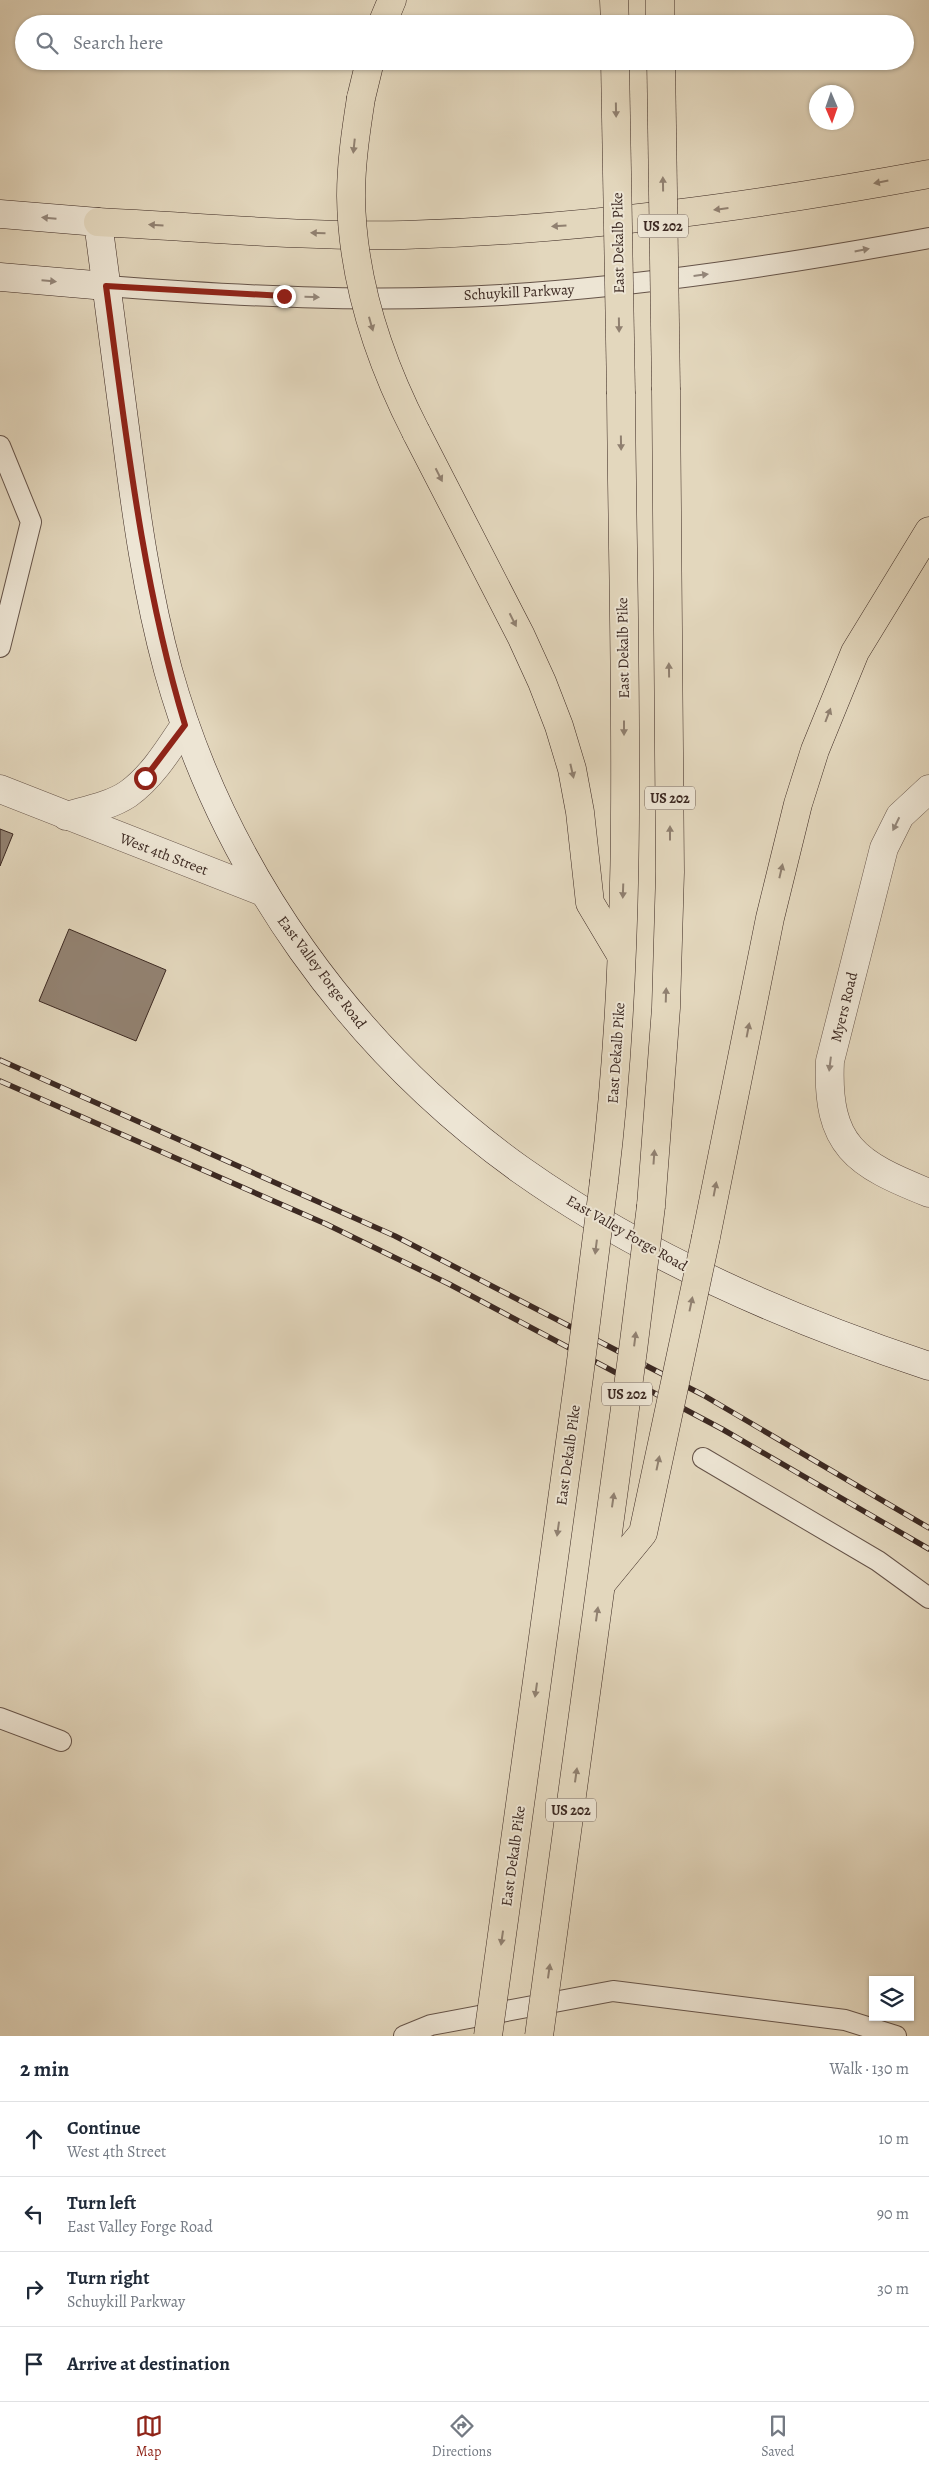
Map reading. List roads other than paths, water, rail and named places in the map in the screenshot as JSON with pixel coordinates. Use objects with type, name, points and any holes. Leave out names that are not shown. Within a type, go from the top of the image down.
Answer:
[{"type":"highway","points":[[386,15],[392,0]]},
{"type":"highway","points":[[614,0],[615,15]]},
{"type":"highway","points":[[660,0],[660,15]]},
{"type":"highway","points":[[368,70],[361,98],[354,146],[351,196],[355,246],[363,295],[377,345],[395,391],[521,636],[546,690],[572,768],[580,812],[590,903],[621,955]]},
{"type":"highway","name":"East Dekalb Pike","points":[[488,2036],[578,1387],[611,1120],[621,955],[624,732],[615,70]]},
{"type":"highway","name":"US 202","points":[[539,2036],[602,1583],[651,1206],[666,1008],[670,872],[661,70]]},
{"type":"highway","points":[[98,222],[286,233],[402,235],[495,232],[664,216],[750,205],[929,174]]},
{"type":"highway","points":[[602,1583],[643,1533],[706,1237],[770,918],[798,804],[815,750],[855,652],[929,531]]},
{"type":"main road","points":[[0,214],[98,222]]},
{"type":"main road","name":"East Valley Forge Road","points":[[98,222],[143,551],[168,669],[185,725],[207,780],[263,892],[299,948],[377,1044],[433,1098],[522,1170],[627,1235],[705,1278],[804,1319],[929,1366]]},
{"type":"main road","points":[[0,277],[106,286]]},
{"type":"main road","points":[[66,816],[108,804],[128,794],[145,778],[185,725]]},
{"type":"main road","name":"West 4th Street","points":[[0,789],[263,892]]},
{"type":"main road","name":"Myers Road","points":[[929,789],[900,816],[884,848],[830,1061],[829,1086],[831,1111],[840,1133],[853,1153],[869,1166],[889,1177],[929,1193]]},
{"type":"lane","name":"Schuykill Parkway","points":[[106,286],[284,296],[402,298],[499,295],[592,288],[759,268],[929,238]]},
{"type":"lane","points":[[0,446],[31,522],[0,647]]},
{"type":"lane","points":[[704,1458],[878,1561],[929,1598]]},
{"type":"lane","points":[[0,1718],[60,1741]]},
{"type":"lane","points":[[404,2036],[431,2025],[613,1991],[845,2020],[896,2036]]},
{"type":"railway","points":[[0,1060],[395,1236],[703,1395],[929,1528]]},
{"type":"railway","points":[[0,1081],[326,1224],[449,1284],[722,1429],[929,1549]]}]
